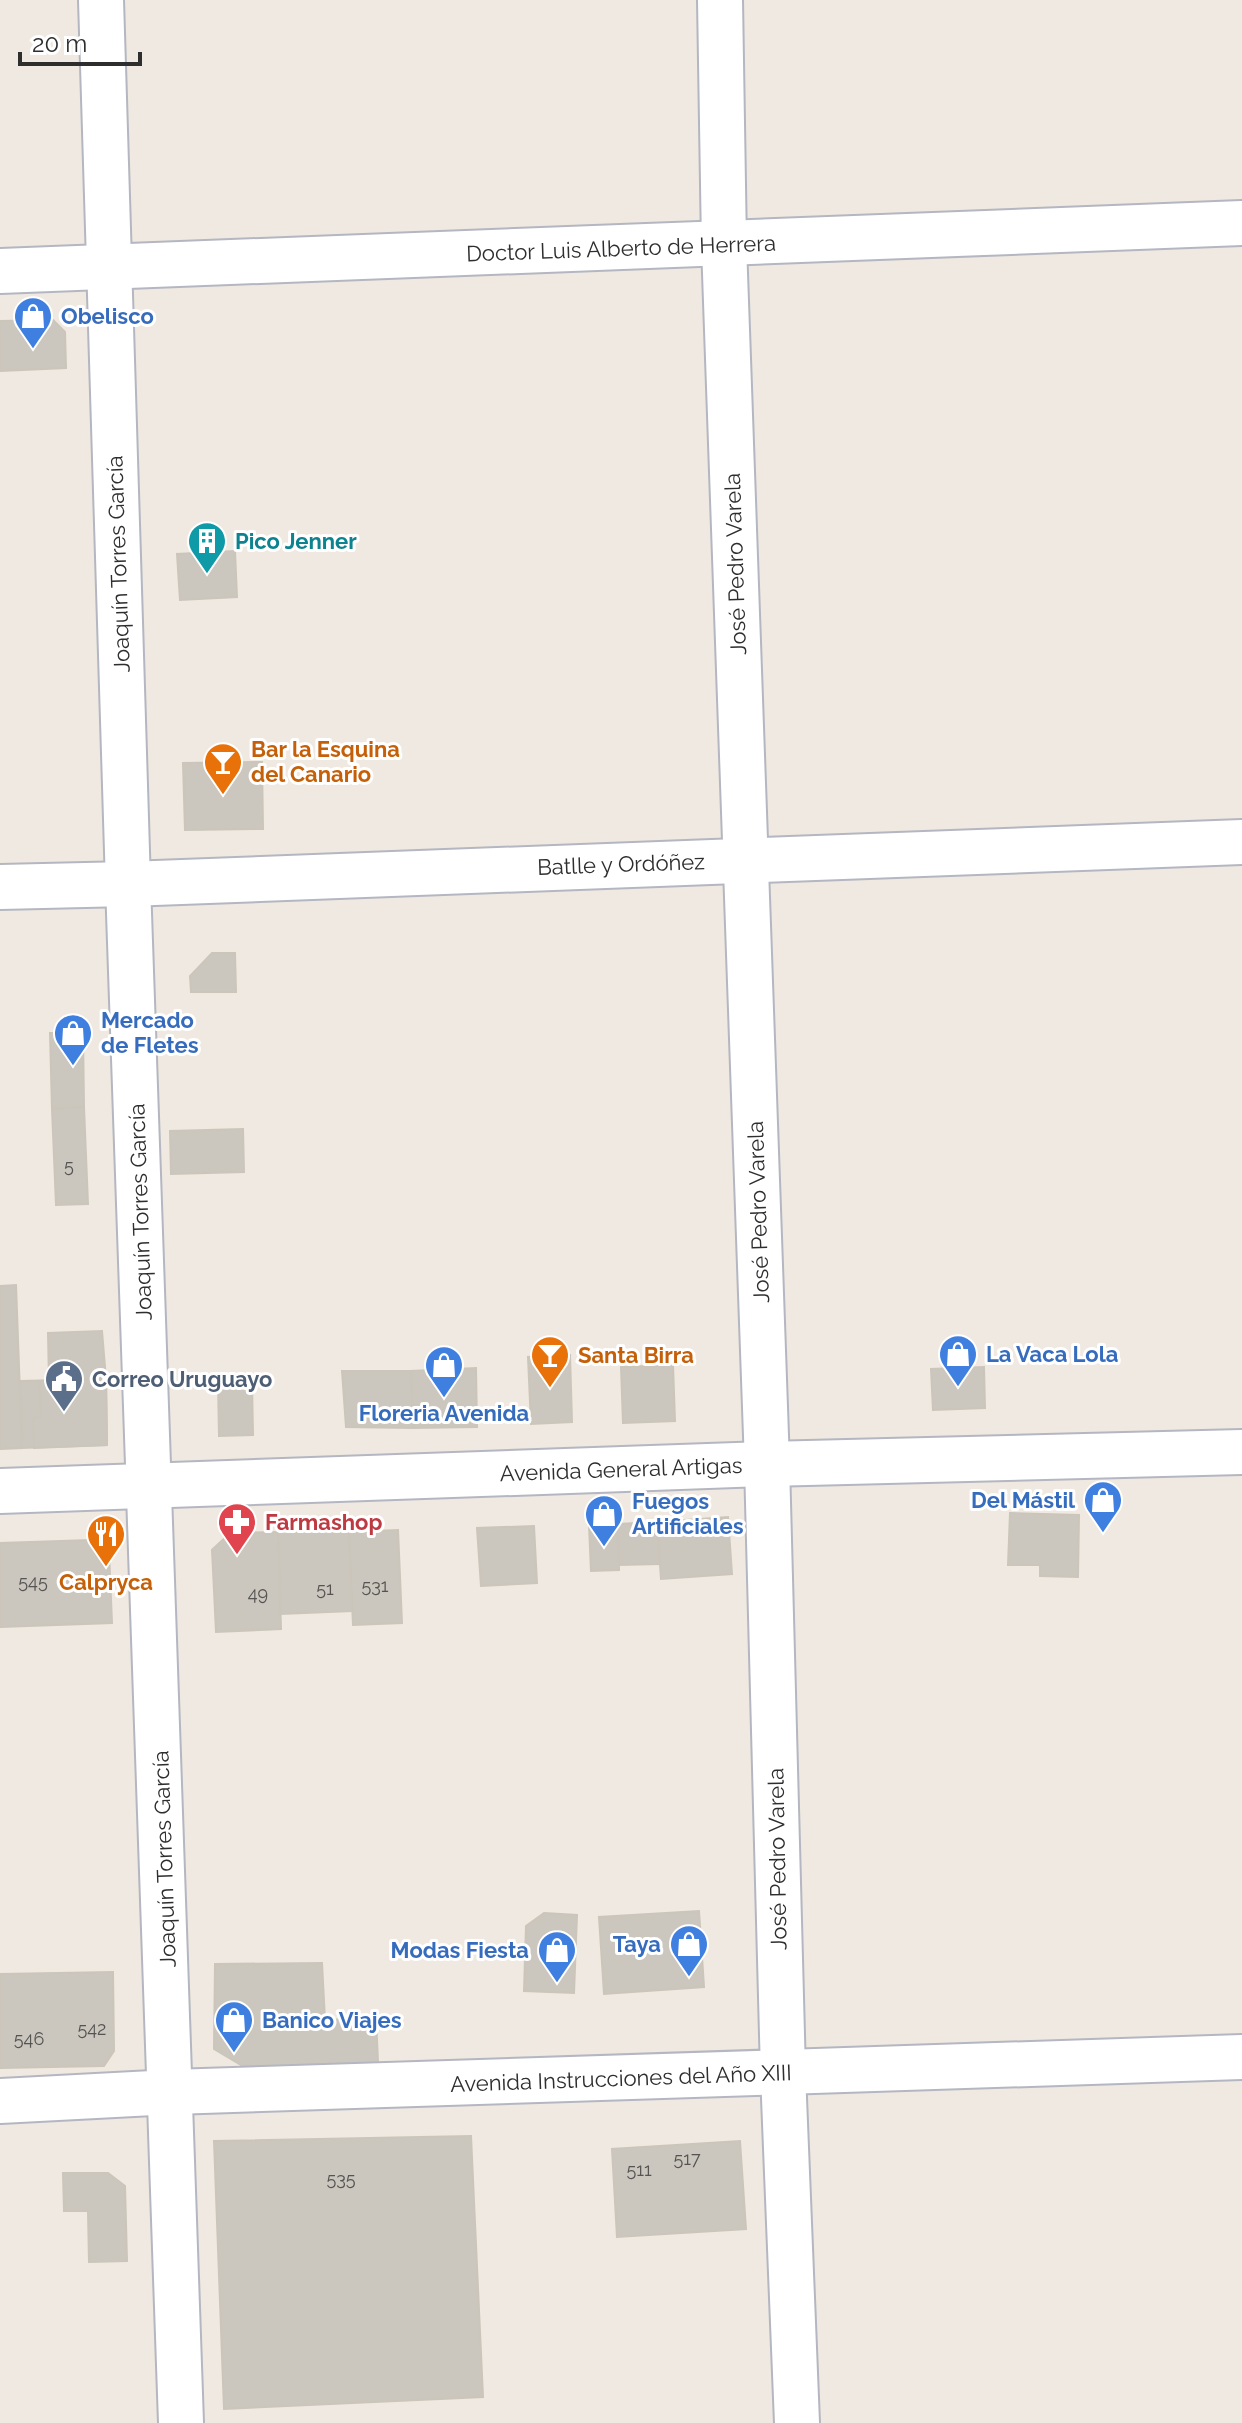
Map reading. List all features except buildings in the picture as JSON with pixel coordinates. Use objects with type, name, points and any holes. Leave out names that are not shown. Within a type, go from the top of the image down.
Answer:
[{"type":"street","name":"Joaquín Torres García","points":[[101,0],[181,2423]]},
{"type":"street","name":"José Pedro Varela","points":[[720,0],[724,245],[797,2423]]},
{"type":"street","name":"Doctor Luis Alberto de Herrera","points":[[0,271],[1242,223]]},
{"type":"street","name":"Batlle y Ordóñez","points":[[0,887],[1242,842]]},
{"type":"street","name":"Avenida General Artigas","points":[[0,1491],[767,1464],[1242,1452]]},
{"type":"street","name":"Avenida Instrucciones del Año XIII","points":[[0,2101],[172,2092],[1242,2057]]},
{"type":"place","name":"Obelisco","points":[[33,350]]},
{"type":"place","name":"Pico Jenner","points":[[207,575]]},
{"type":"place","name":"Bar la Esquina del Canario","points":[[223,796]]},
{"type":"place","name":"Mercado de Fletes","points":[[73,1067]]},
{"type":"place","name":"La Vaca Lola","points":[[958,1388]]},
{"type":"place","name":"Santa Birra","points":[[550,1389]]},
{"type":"place","name":"Floreria Avenida","points":[[444,1399]]},
{"type":"place","name":"Correo Uruguayo","points":[[64,1413]]},
{"type":"place","name":"Del Mástil","points":[[1103,1534]]},
{"type":"place","name":"Fuegos Artificiales","points":[[604,1548]]},
{"type":"place","name":"Farmashop","points":[[237,1556]]},
{"type":"place","name":"Calpryca","points":[[106,1568]]},
{"type":"place","name":"Taya","points":[[689,1978]]},
{"type":"place","name":"Modas Fiesta","points":[[557,1984]]},
{"type":"place","name":"Banico Viajes","points":[[234,2054]]}]
